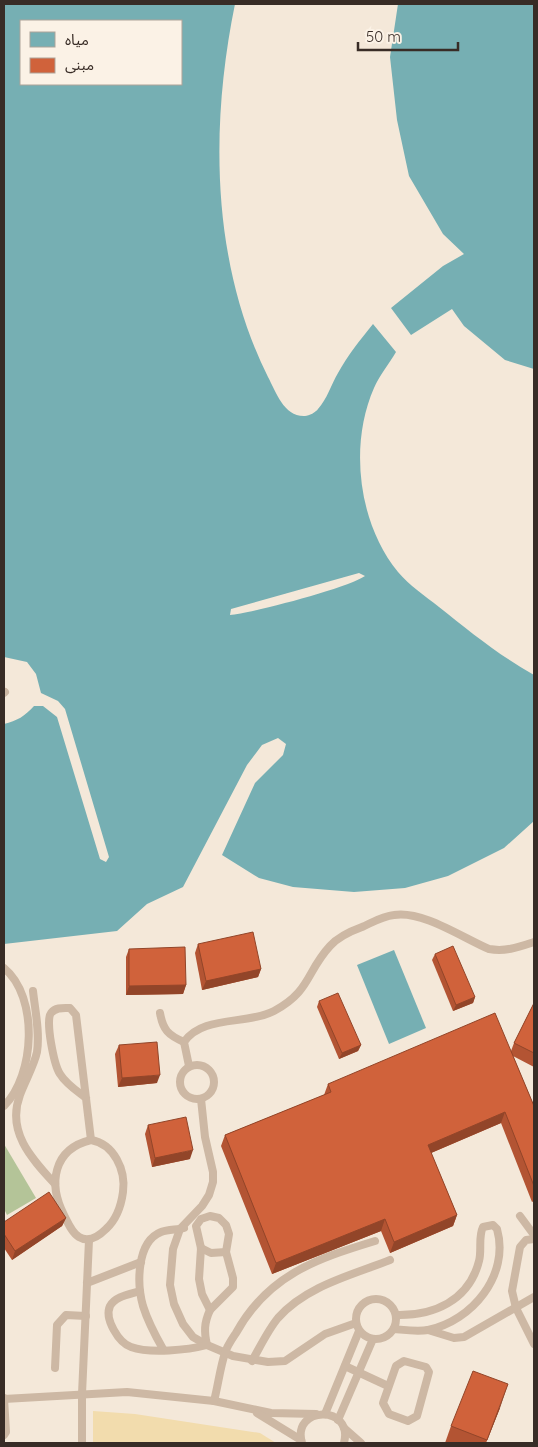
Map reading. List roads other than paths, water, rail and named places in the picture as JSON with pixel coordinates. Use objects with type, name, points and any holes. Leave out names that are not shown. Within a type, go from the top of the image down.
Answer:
[{"type":"lane","points":[[189,1066],[184,1042],[190,1034],[200,1028],[252,1019],[291,1001],[304,988],[330,946],[350,932],[383,917],[407,914],[489,949],[498,951],[510,950],[534,942]]},
{"type":"lane","points":[[4,968],[19,987],[25,1011],[28,1041],[27,1063],[20,1084],[10,1104]]},
{"type":"lane","points":[[10,1104],[36,1054],[38,1040],[33,991]]},
{"type":"lane","points":[[86,1098],[69,1085],[56,1067],[48,1019],[52,1012],[62,1007],[70,1008],[76,1016],[86,1098],[91,1140]]},
{"type":"lane","points":[[25,1011],[35,1008]]},
{"type":"lane","points":[[160,1013],[162,1027],[167,1033],[184,1042]]},
{"type":"lane","points":[[189,1066],[205,1067],[211,1072],[214,1080],[213,1088],[208,1095],[201,1099],[191,1098],[183,1092],[179,1083],[182,1073],[189,1066]]},
{"type":"lane","points":[[201,1099],[213,1182],[209,1195],[202,1206],[180,1229],[170,1268],[170,1285],[174,1304],[183,1324],[193,1336],[207,1346],[252,1361],[268,1362],[285,1360],[325,1334],[356,1323]]},
{"type":"lane","points":[[10,1104],[16,1117],[22,1144],[30,1157],[55,1184]]},
{"type":"lane","points":[[91,1140],[101,1142],[113,1152],[120,1164],[125,1182],[117,1216],[100,1235],[89,1240],[79,1237],[70,1228],[62,1211],[55,1184],[58,1164],[64,1153],[77,1143],[91,1140]]},
{"type":"lane","points":[[163,1349],[150,1327],[142,1305],[140,1291],[143,1251],[151,1238],[161,1232],[196,1226],[202,1219],[210,1216],[219,1218],[226,1225],[229,1234],[226,1252],[233,1278],[233,1287],[210,1310],[205,1321],[204,1331],[207,1346]]},
{"type":"lane","points":[[520,1216],[534,1235]]},
{"type":"lane","points":[[394,1329],[428,1330],[448,1324],[463,1315],[484,1293],[496,1264],[498,1234],[493,1225],[483,1227],[479,1262],[472,1278],[458,1296],[440,1308],[428,1313],[396,1315]]},
{"type":"lane","points":[[196,1226],[201,1248],[199,1279],[202,1294],[210,1310]]},
{"type":"lane","points":[[534,1239],[526,1240],[520,1247],[512,1291],[516,1308],[532,1334],[534,1344]]},
{"type":"lane","points":[[82,1443],[82,1394],[89,1240]]},
{"type":"lane","points":[[214,1402],[225,1352],[243,1320],[264,1294],[290,1273],[323,1257],[375,1241]]},
{"type":"lane","points":[[201,1248],[211,1254],[226,1252]]},
{"type":"lane","points":[[252,1361],[277,1319],[295,1301],[318,1288],[390,1260]]},
{"type":"lane","points":[[87,1283],[141,1262]]},
{"type":"lane","points":[[140,1291],[124,1296],[110,1306],[109,1314],[116,1334],[121,1341],[130,1347],[141,1350],[163,1349],[183,1351],[207,1346]]},
{"type":"lane","points":[[428,1330],[444,1336],[464,1337],[534,1298]]},
{"type":"lane","points":[[374,1299],[390,1305],[396,1315],[394,1329],[387,1336],[373,1339],[359,1331],[356,1323],[360,1307],[374,1299]]},
{"type":"lane","points":[[55,1368],[57,1325],[66,1315],[86,1316]]},
{"type":"lane","points":[[325,1414],[359,1331]]},
{"type":"lane","points":[[338,1420],[373,1339]]},
{"type":"lane","points":[[410,1362],[423,1365],[428,1369],[429,1376],[418,1411],[413,1419],[408,1421],[394,1417],[385,1409],[383,1403],[388,1386],[393,1371],[399,1363],[410,1362]]},
{"type":"lane","points":[[345,1366],[388,1386]]},
{"type":"lane","points":[[4,1435],[7,1421],[4,1399],[127,1392],[214,1402],[251,1410],[325,1414],[338,1420],[361,1443]]},
{"type":"lane","points":[[251,1410],[302,1442],[304,1424],[316,1414]]},
{"type":"lane","points":[[344,1428],[344,1443]]},
{"type":"water","points":[[4,4],[235,4],[227,50],[222,98],[219,146],[221,194],[226,241],[235,288],[249,333],[268,377],[282,403],[291,412],[305,416],[314,413],[324,401],[346,360],[373,324],[396,352],[374,388],[366,410],[360,458],[366,507],[384,552],[402,577],[485,643],[534,675],[534,821],[504,848],[448,876],[405,888],[354,892],[293,887],[259,878],[222,855],[255,783],[283,755],[286,744],[278,738],[262,745],[247,765],[183,887],[147,904],[117,931],[4,944],[4,724],[20,718],[34,706],[43,706],[57,717],[100,859],[106,862],[109,857],[65,709],[58,701],[41,693],[36,674],[27,662],[4,657]],"holes":[[[359,573],[365,576],[321,593],[278,605],[230,615],[231,609]]]},
{"type":"water","points":[[398,4],[534,4],[534,369],[505,360],[464,326],[452,309],[411,335],[391,308],[443,266],[464,254],[443,234],[409,176],[397,120],[390,57]]},
{"type":"water","points":[[394,950],[426,1028],[389,1044],[357,965]]}]
